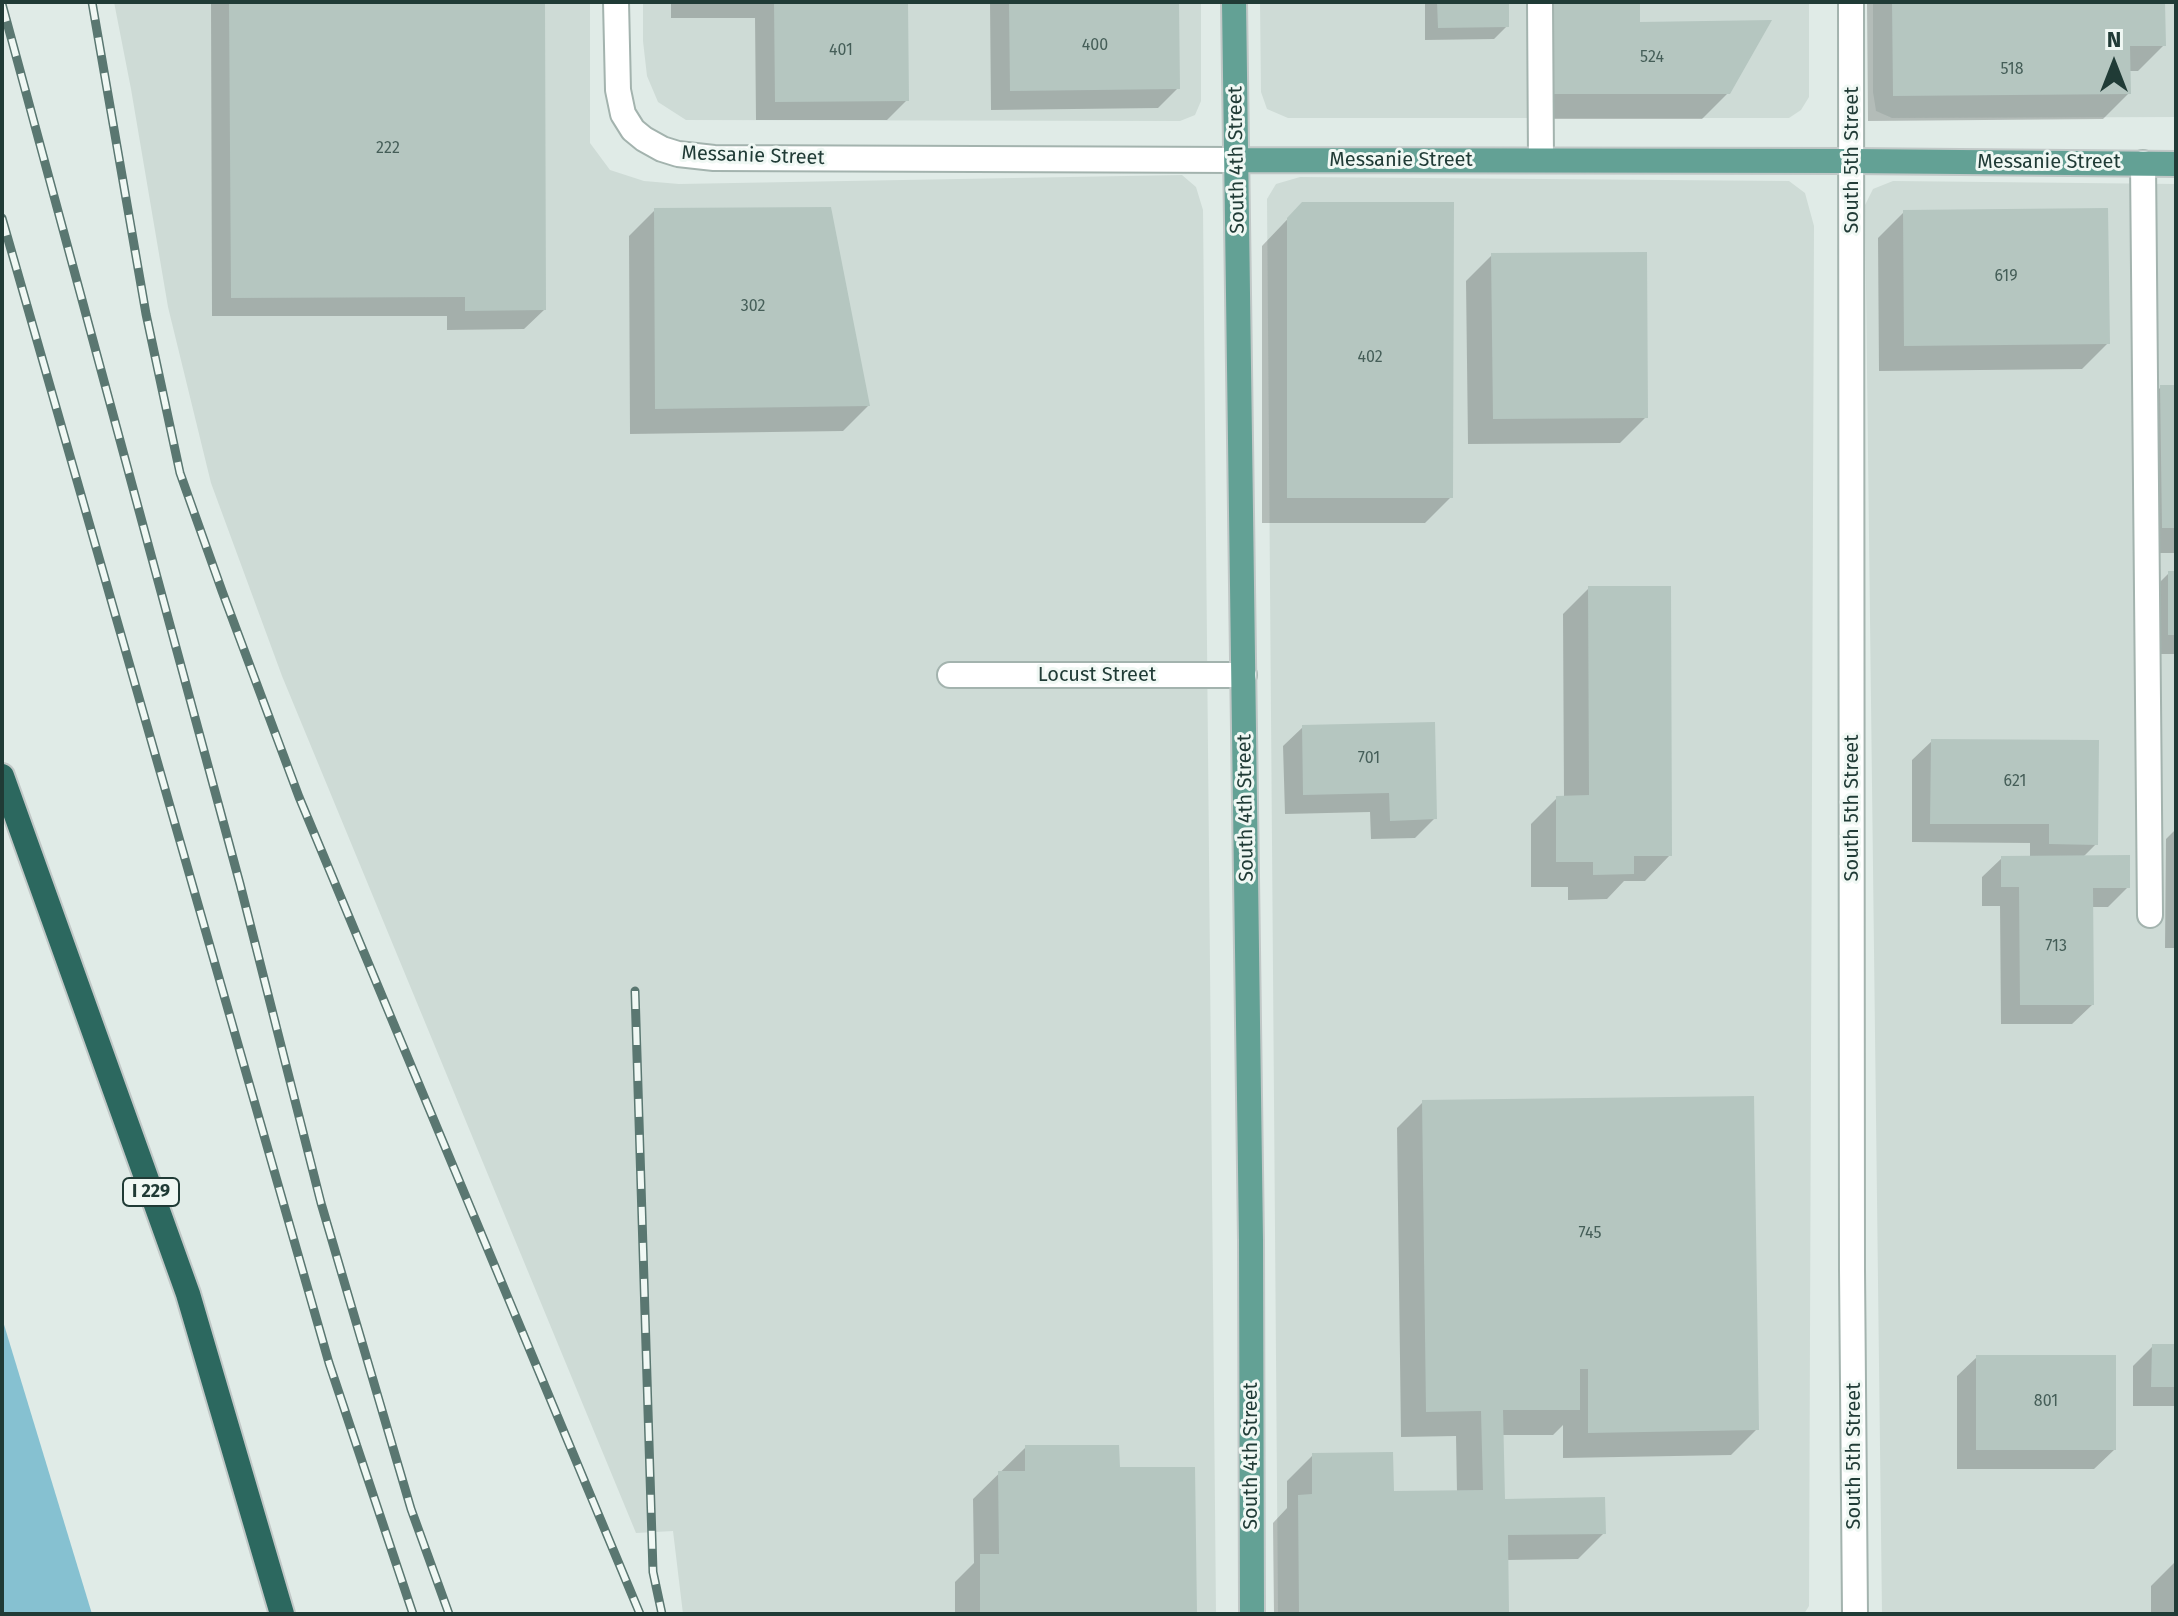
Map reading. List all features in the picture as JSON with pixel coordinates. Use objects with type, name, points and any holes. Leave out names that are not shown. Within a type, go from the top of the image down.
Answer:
[{"type":"highway","name":"I 229","points":[[2,776],[188,1294],[281,1614]]},
{"type":"highway","name":"I 229","points":[[2,786],[187,1297],[281,1614]]},
{"type":"main road","name":"South 4th Street","points":[[1234,2],[1251,1240],[1252,1614]]},
{"type":"main road","name":"Messanie Street","points":[[1237,160],[2176,164]]},
{"type":"street","name":"Messanie Street","points":[[616,2],[618,90],[623,114],[633,130],[662,149],[678,154],[714,158],[1237,160]]},
{"type":"street","points":[[1540,2],[1541,160]]},
{"type":"street","name":"South 5th Street","points":[[1851,2],[1855,1614]]},
{"type":"street","points":[[2143,163],[2150,915]]},
{"type":"street","name":"Locust Street","points":[[950,675],[1244,675]]},
{"type":"shaded area","points":[[114,2],[590,2],[590,143],[610,170],[644,181],[679,184],[1182,175],[1196,187],[1203,210],[1216,1614],[683,1614],[673,1531],[636,1533],[282,676],[211,483],[168,307]]},
{"type":"shaded area","points":[[643,2],[1201,2],[1201,101],[1195,115],[1180,121],[686,120],[658,102],[647,76]]},
{"type":"shaded area","points":[[1260,2],[1809,2],[1809,97],[1801,110],[1789,118],[1288,118],[1267,109],[1261,92]]},
{"type":"shaded area","points":[[1873,2],[2176,2],[2176,117],[1892,118],[1876,111],[1873,92]]},
{"type":"shaded area","points":[[1300,177],[1789,181],[1805,193],[1814,226],[1809,1606],[1804,1614],[1278,1614],[1267,199],[1276,184]]},
{"type":"shaded area","points":[[1893,181],[2176,184],[2176,1614],[1882,1613],[1865,205],[1873,189]]},
{"type":"water","points":[[2,1318],[92,1614],[2,1614]]},
{"type":"building","points":[[229,2],[545,2],[546,310],[465,311],[465,297],[231,298]]},
{"type":"building","points":[[774,2],[908,2],[909,101],[775,102]]},
{"type":"building","points":[[1009,2],[1179,2],[1180,89],[1010,91]]},
{"type":"building","points":[[1437,2],[1509,2],[1509,27],[1438,28]]},
{"type":"building","points":[[1553,2],[1640,2],[1640,22],[1772,20],[1730,94],[1553,94]]},
{"type":"building","points":[[1892,2],[2165,2],[2166,46],[2130,46],[2131,94],[1893,96]]},
{"type":"building","points":[[1302,202],[1454,202],[1453,498],[1287,498],[1287,218]]},
{"type":"building","points":[[831,207],[870,406],[655,409],[654,208]]},
{"type":"building","points":[[2108,208],[2110,344],[1904,346],[1903,210]]},
{"type":"building","points":[[1647,252],[1648,418],[1493,419],[1491,253]]},
{"type":"building","points":[[2160,385],[2176,385],[2176,528],[2162,528]]},
{"type":"building","points":[[2168,571],[2176,571],[2176,635],[2168,635]]},
{"type":"building","points":[[1588,586],[1671,586],[1672,856],[1634,856],[1634,874],[1593,875],[1593,862],[1556,862],[1556,796],[1589,795]]},
{"type":"building","points":[[1435,722],[1437,819],[1390,821],[1389,793],[1303,795],[1302,725]]},
{"type":"building","points":[[1931,739],[2099,740],[2098,845],[2049,844],[2049,824],[1930,824]]},
{"type":"building","points":[[2130,855],[2130,888],[2093,888],[2094,1005],[2020,1005],[2019,887],[2001,887],[2001,856]]},
{"type":"building","points":[[1754,1096],[1759,1430],[1588,1433],[1588,1369],[1580,1369],[1580,1410],[1503,1410],[1505,1499],[1605,1497],[1606,1534],[1508,1535],[1509,1613],[1299,1614],[1298,1495],[1312,1494],[1312,1453],[1393,1452],[1394,1491],[1483,1490],[1481,1411],[1426,1412],[1422,1100]]},
{"type":"building","points":[[2152,1344],[2176,1344],[2176,1387],[2151,1387]]},
{"type":"building","points":[[1976,1355],[2116,1355],[2116,1450],[1976,1450]]},
{"type":"building","points":[[1025,1445],[1119,1445],[1120,1467],[1195,1467],[1197,1614],[980,1614],[980,1554],[999,1554],[998,1471],[1025,1471]]},
{"type":"railway","points":[[92,2],[146,314],[180,473],[299,797],[640,1614]]},
{"type":"railway","points":[[2,4],[240,884],[321,1203],[411,1509],[449,1614]]},
{"type":"railway","points":[[2,218],[329,1363],[413,1614]]},
{"type":"railway","points":[[635,991],[653,1572],[662,1614]]}]
